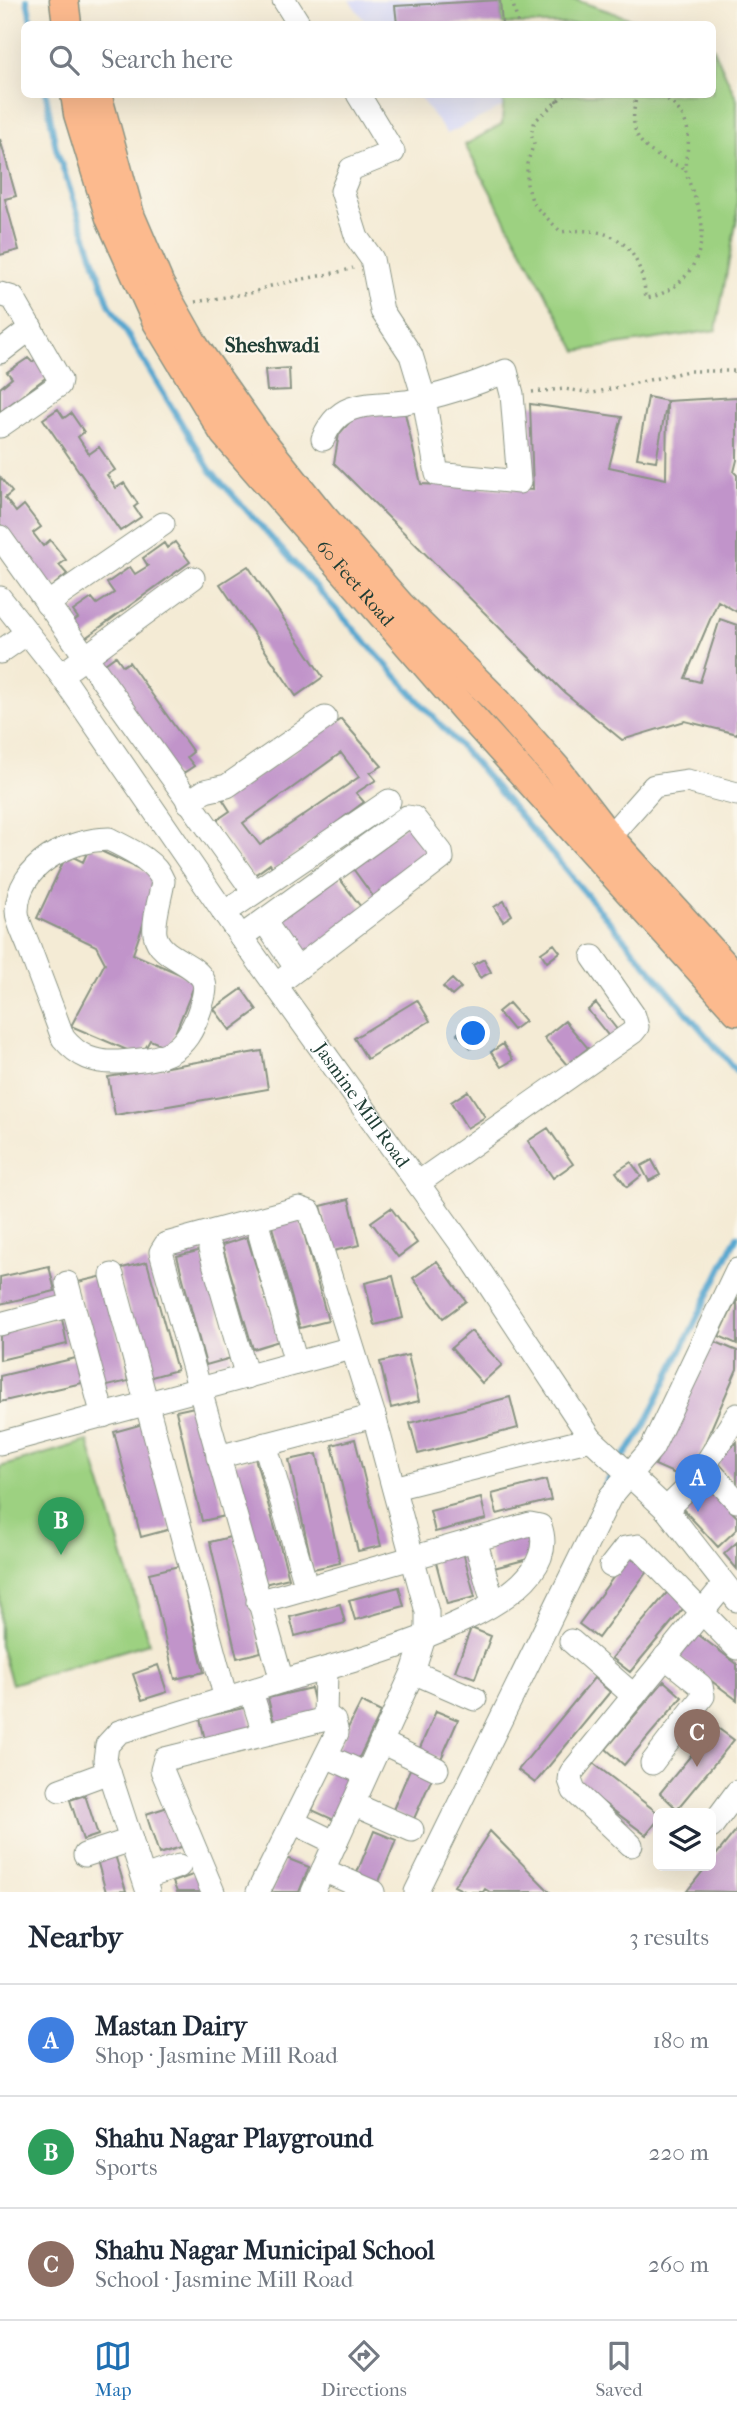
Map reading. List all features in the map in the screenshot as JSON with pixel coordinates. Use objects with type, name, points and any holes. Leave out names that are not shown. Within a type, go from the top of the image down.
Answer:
[{"type":"main road","points":[[64,0],[67,21]]},
{"type":"main road","points":[[84,0],[87,21]]},
{"type":"main road","name":"60 Feet Road","points":[[76,98],[78,114],[110,218],[162,331],[224,433],[440,682],[737,1011]]},
{"type":"main road","name":"60 Feet Road","points":[[98,98],[130,215],[176,316],[257,435],[321,516],[400,605],[496,700],[555,768],[609,837],[737,979]]},
{"type":"street","points":[[284,0],[297,21]]},
{"type":"street","points":[[323,439],[328,426],[338,416],[356,407],[424,398],[470,386],[506,371],[512,394],[519,482],[438,474],[424,398],[411,355],[382,312],[372,259],[357,238],[342,191],[351,169],[393,152],[365,98]]},
{"type":"street","points":[[0,294],[13,298],[59,375],[59,386],[0,426]]},
{"type":"street","points":[[0,352],[31,328]]},
{"type":"street","points":[[47,604],[163,524]]},
{"type":"street","points":[[0,537],[254,892]]},
{"type":"street","points":[[61,675],[193,578]]},
{"type":"street","name":"Jasmine Mill Road","points":[[0,598],[61,675],[224,913],[418,1183],[591,1439],[666,1508],[731,1592]]},
{"type":"street","points":[[0,652],[27,633]]},
{"type":"street","points":[[188,802],[205,791],[227,786],[325,718]]},
{"type":"street","points":[[609,837],[654,786],[687,781],[737,794]]},
{"type":"street","points":[[224,913],[388,801]]},
{"type":"street","points":[[241,937],[407,817],[414,818],[441,852],[442,858],[276,985]]},
{"type":"street","points":[[131,851],[167,831]]},
{"type":"street","points":[[109,839],[131,851],[161,874],[163,881],[160,899],[155,935],[164,950],[201,976],[205,985],[192,1033],[179,1050],[149,1059],[90,1060],[75,1052],[63,1038],[17,914],[20,891],[30,873],[49,857],[86,840],[109,839]]},
{"type":"street","points":[[160,899],[199,877]]},
{"type":"street","points":[[264,921],[297,970]]},
{"type":"street","points":[[418,1183],[637,1027],[634,1016],[593,957]]},
{"type":"street","points":[[282,1681],[161,1252],[166,1244],[299,1208],[310,1212],[374,1416],[427,1612],[427,1628],[412,1672],[313,1892]]},
{"type":"street","points":[[256,1220],[296,1363]]},
{"type":"street","points":[[210,1249],[247,1377]]},
{"type":"street","points":[[416,1892],[604,1509],[652,1448],[737,1270]]},
{"type":"street","points":[[112,1275],[149,1403],[226,1699]]},
{"type":"street","points":[[0,1324],[69,1294],[103,1416]]},
{"type":"street","points":[[0,1443],[352,1348]]},
{"type":"street","points":[[666,1508],[705,1466],[737,1415]]},
{"type":"street","points":[[218,1457],[374,1416]]},
{"type":"street","points":[[394,1488],[591,1439]]},
{"type":"street","points":[[265,1444],[307,1588]]},
{"type":"street","points":[[705,1466],[737,1501]]},
{"type":"street","points":[[179,1866],[146,1885],[104,1760],[107,1745],[119,1732],[422,1640],[493,1603],[521,1584],[539,1561],[542,1532],[540,1525],[530,1524],[258,1602]]},
{"type":"street","points":[[475,1539],[493,1603]]},
{"type":"street","points":[[611,1566],[625,1548],[638,1546],[737,1648]]},
{"type":"street","points":[[631,1845],[574,1791],[569,1780],[571,1773],[702,1613],[731,1592]]},
{"type":"street","points":[[571,1640],[634,1696]]},
{"type":"street","points":[[652,1763],[704,1696],[701,1686],[666,1657]]},
{"type":"street","points":[[325,1718],[326,1669]]},
{"type":"street","points":[[412,1672],[475,1699]]},
{"type":"street","points":[[251,1692],[264,1733]]},
{"type":"street","points":[[189,1711],[200,1749]]},
{"type":"street","points":[[213,1892],[162,1770],[162,1764],[168,1757],[325,1718],[334,1721],[338,1732],[258,1892]]},
{"type":"street","points":[[381,1742],[437,1769]]},
{"type":"street","points":[[326,1756],[366,1774]]},
{"type":"street","points":[[60,1790],[108,1772]]},
{"type":"street","points":[[716,1820],[737,1792]]},
{"type":"street","points":[[353,1804],[412,1830]]},
{"type":"street","points":[[293,1822],[336,1843]]},
{"type":"street","points":[[85,1855],[131,1840]]},
{"type":"street","points":[[323,1870],[373,1892]]},
{"type":"path","points":[[512,0],[517,21]]},
{"type":"path","points":[[555,98],[558,103]]},
{"type":"path","points":[[562,98],[542,112],[531,133],[534,143],[527,164],[527,184],[533,204],[561,232],[588,229],[607,234],[623,243],[636,257],[644,277],[646,298],[662,296],[680,286],[695,261],[702,230],[685,169],[689,141],[683,116],[674,102],[666,98]]},
{"type":"path","points":[[636,98],[632,125],[638,139],[649,151],[685,169]]},
{"type":"path","points":[[176,316],[198,300],[256,292],[261,287],[321,277],[372,259]]},
{"type":"path","points":[[512,394],[564,389],[593,393],[688,371],[737,371]]},
{"type":"shaded area","points":[[349,0],[501,0],[502,21],[365,21]]},
{"type":"shaded area","points":[[420,98],[504,98],[504,106],[447,134]]},
{"type":"green space","points":[[501,0],[576,0],[637,21],[502,21]]},
{"type":"green space","points":[[716,54],[737,100],[737,218],[716,330],[577,351],[465,145],[502,124],[504,98],[716,98]]},
{"type":"green space","points":[[88,1441],[149,1643],[12,1684],[0,1645],[0,1467]]},
{"type":"building","points":[[500,0],[502,21],[397,21],[395,6]]},
{"type":"building","points":[[0,139],[16,196],[5,199],[19,250],[0,255]]},
{"type":"building","points":[[39,357],[52,373],[0,412],[0,388],[12,378],[7,372],[28,358],[32,362]]},
{"type":"building","points":[[289,368],[290,390],[267,391],[265,370]]},
{"type":"building","points":[[648,397],[667,401],[656,461],[637,458]]},
{"type":"building","points":[[737,397],[737,460],[734,472],[737,475],[737,612],[718,601],[685,678],[700,682],[720,619],[737,625],[737,734],[685,721],[622,740],[564,692],[334,463],[339,434],[356,415],[405,413],[421,484],[533,490],[530,404],[622,417],[609,467],[666,479],[667,401]]},
{"type":"building","points":[[58,409],[64,418],[71,413],[84,432],[78,437],[89,454],[99,447],[115,470],[107,475],[116,488],[124,483],[138,504],[134,507],[141,517],[120,531],[43,419]]},
{"type":"building","points":[[0,477],[12,492],[5,498],[16,512],[24,505],[41,527],[33,533],[43,546],[50,540],[66,560],[59,565],[67,574],[49,589],[0,524]]},
{"type":"building","points":[[175,542],[190,562],[81,641],[69,624],[78,618],[73,611],[92,598],[97,604],[114,593],[107,583],[130,567],[135,574],[148,566],[143,558],[164,543],[167,548]]},
{"type":"building","points":[[248,566],[323,677],[296,696],[220,584]]},
{"type":"building","points":[[116,656],[123,666],[129,662],[193,752],[187,757],[194,766],[176,778],[98,669]]},
{"type":"building","points":[[341,719],[382,766],[370,773],[376,780],[356,793],[364,802],[274,870],[270,864],[253,876],[214,822],[230,811],[223,800]],"holes":[[[341,753],[359,777],[260,845],[243,823]]]},
{"type":"building","points":[[413,820],[437,853],[378,903],[351,866]]},
{"type":"building","points":[[90,846],[159,878],[133,954],[196,981],[169,1048],[150,1040],[141,1056],[71,1026],[105,963],[96,946],[37,918],[67,854],[83,862]]},
{"type":"building","points":[[336,874],[364,911],[297,962],[268,923]]},
{"type":"building","points":[[504,901],[512,915],[503,921],[494,907]]},
{"type":"building","points":[[554,944],[560,952],[547,962],[541,953]]},
{"type":"building","points":[[484,959],[491,972],[480,978],[473,965]]},
{"type":"building","points":[[452,979],[461,988],[452,996],[443,987]]},
{"type":"building","points":[[242,989],[257,1010],[230,1030],[214,1009]]},
{"type":"building","points":[[417,1000],[430,1021],[367,1059],[354,1038]]},
{"type":"building","points":[[509,1003],[525,1021],[513,1030],[498,1012]]},
{"type":"building","points":[[596,1003],[619,1032],[611,1039],[588,1010]]},
{"type":"building","points":[[565,1021],[588,1048],[567,1065],[544,1038]]},
{"type":"building","points":[[466,1025],[480,1039],[471,1048],[457,1034]]},
{"type":"building","points":[[503,1044],[513,1060],[501,1067],[491,1052]]},
{"type":"building","points":[[262,1051],[268,1089],[115,1115],[108,1077]]},
{"type":"building","points":[[468,1091],[485,1117],[467,1128],[451,1102]]},
{"type":"building","points":[[548,1128],[573,1164],[553,1178],[528,1141]]},
{"type":"building","points":[[652,1160],[660,1175],[649,1181],[641,1166]]},
{"type":"building","points":[[631,1162],[641,1176],[627,1187],[616,1172]]},
{"type":"building","points":[[349,1199],[360,1245],[333,1251],[321,1206]]},
{"type":"building","points":[[391,1208],[417,1243],[398,1257],[371,1222]]},
{"type":"building","points":[[299,1215],[328,1321],[300,1328],[271,1223]]},
{"type":"building","points":[[247,1237],[279,1341],[253,1349],[222,1245]]},
{"type":"building","points":[[202,1250],[231,1358],[206,1365],[177,1256]]},
{"type":"building","points":[[437,1261],[466,1301],[443,1318],[413,1278]]},
{"type":"building","points":[[147,1262],[177,1370],[148,1378],[118,1269]]},
{"type":"building","points":[[49,1266],[55,1291],[0,1304],[0,1277]]},
{"type":"building","points":[[104,1276],[128,1381],[103,1387],[78,1282]]},
{"type":"building","points":[[393,1276],[403,1318],[375,1325],[365,1283]]},
{"type":"building","points":[[737,1298],[737,1344],[719,1336]]},
{"type":"building","points":[[62,1319],[67,1344],[0,1360],[0,1333]]},
{"type":"building","points":[[471,1331],[502,1365],[482,1383],[451,1348]]},
{"type":"building","points":[[709,1339],[737,1351],[737,1369],[689,1480],[655,1465]]},
{"type":"building","points":[[408,1355],[419,1401],[391,1408],[380,1362]]},
{"type":"building","points":[[76,1358],[82,1383],[0,1402],[0,1376]]},
{"type":"building","points":[[510,1397],[518,1428],[418,1454],[410,1423]]},
{"type":"building","points":[[199,1406],[225,1516],[202,1521],[176,1411]]},
{"type":"building","points":[[143,1424],[171,1529],[141,1537],[114,1432]]},
{"type":"building","points":[[355,1439],[381,1546],[358,1551],[332,1445]]},
{"type":"building","points":[[737,1442],[737,1485],[716,1460]]},
{"type":"building","points":[[317,1454],[340,1563],[313,1569],[289,1460]]},
{"type":"building","points":[[255,1458],[289,1578],[260,1585],[226,1466]]},
{"type":"building","points":[[546,1480],[551,1500],[497,1514],[492,1494]]},
{"type":"building","points":[[706,1484],[737,1517],[737,1529],[718,1547],[681,1507]]},
{"type":"building","points":[[481,1498],[486,1519],[435,1532],[430,1511]]},
{"type":"building","points":[[532,1530],[539,1556],[494,1568],[487,1543]]},
{"type":"building","points":[[234,1536],[261,1652],[237,1658],[210,1542]]},
{"type":"building","points":[[737,1542],[737,1569],[724,1554]]},
{"type":"building","points":[[462,1548],[475,1597],[447,1604],[434,1555]]},
{"type":"building","points":[[629,1556],[648,1570],[598,1638],[579,1624]]},
{"type":"building","points":[[179,1566],[204,1672],[175,1679],[149,1573]]},
{"type":"building","points":[[399,1587],[404,1606],[355,1620],[349,1600]]},
{"type":"building","points":[[670,1589],[687,1604],[630,1672],[612,1658]]},
{"type":"building","points":[[340,1604],[345,1623],[295,1636],[290,1617]]},
{"type":"building","points":[[471,1628],[491,1636],[475,1678],[455,1671]]},
{"type":"building","points":[[696,1633],[737,1664],[737,1700],[678,1656]]},
{"type":"building","points":[[158,1665],[167,1692],[142,1700],[133,1674]]},
{"type":"building","points":[[594,1678],[610,1692],[535,1783],[518,1770]]},
{"type":"building","points":[[664,1681],[682,1697],[624,1765],[606,1749]]},
{"type":"building","points":[[311,1688],[317,1713],[274,1723],[268,1698]]},
{"type":"building","points":[[361,1702],[381,1712],[358,1760],[337,1750]]},
{"type":"building","points":[[248,1707],[253,1730],[205,1740],[200,1718]]},
{"type":"building","points":[[436,1711],[458,1720],[441,1759],[419,1750]]},
{"type":"building","points":[[715,1726],[734,1740],[678,1808],[660,1793]]},
{"type":"building","points":[[593,1763],[653,1809],[653,1826],[646,1835],[577,1783]]},
{"type":"building","points":[[331,1769],[353,1779],[334,1820],[312,1810]]},
{"type":"building","points":[[410,1769],[432,1778],[413,1821],[392,1812]]},
{"type":"building","points":[[85,1795],[98,1835],[83,1840],[70,1800]]},
{"type":"building","points":[[171,1806],[184,1846],[159,1854],[146,1814]]},
{"type":"building","points":[[737,1829],[737,1892],[687,1891],[703,1871],[716,1871],[716,1855]]},
{"type":"building","points":[[374,1831],[396,1840],[378,1884],[356,1875]]},
{"type":"building","points":[[490,1831],[550,1892],[490,1892],[485,1889],[483,1892],[466,1892],[454,1886]]},
{"type":"building","points":[[115,1855],[126,1891],[106,1892],[97,1860]]},
{"type":"building","points":[[286,1858],[309,1867],[299,1892],[271,1892]]},
{"type":"building","points":[[198,1873],[205,1892],[177,1892],[173,1882]]},
{"type":"waterway","points":[[27,0],[31,21]]},
{"type":"waterway","points":[[47,98],[56,148],[109,304],[210,470],[476,764],[737,1072]]},
{"type":"waterway","points":[[622,1459],[641,1433],[737,1236]]},
{"type":"waterway","points":[[602,1492],[615,1468]]},
{"type":"place","name":"Mastan Dairy","points":[[698,1512]]},
{"type":"place","name":"Shahu Nagar Playground","points":[[61,1555]]},
{"type":"place","name":"Shahu Nagar Municipal School","points":[[697,1767]]},
{"type":"district","name":"Sheshwadi","points":[[272,345]]}]
